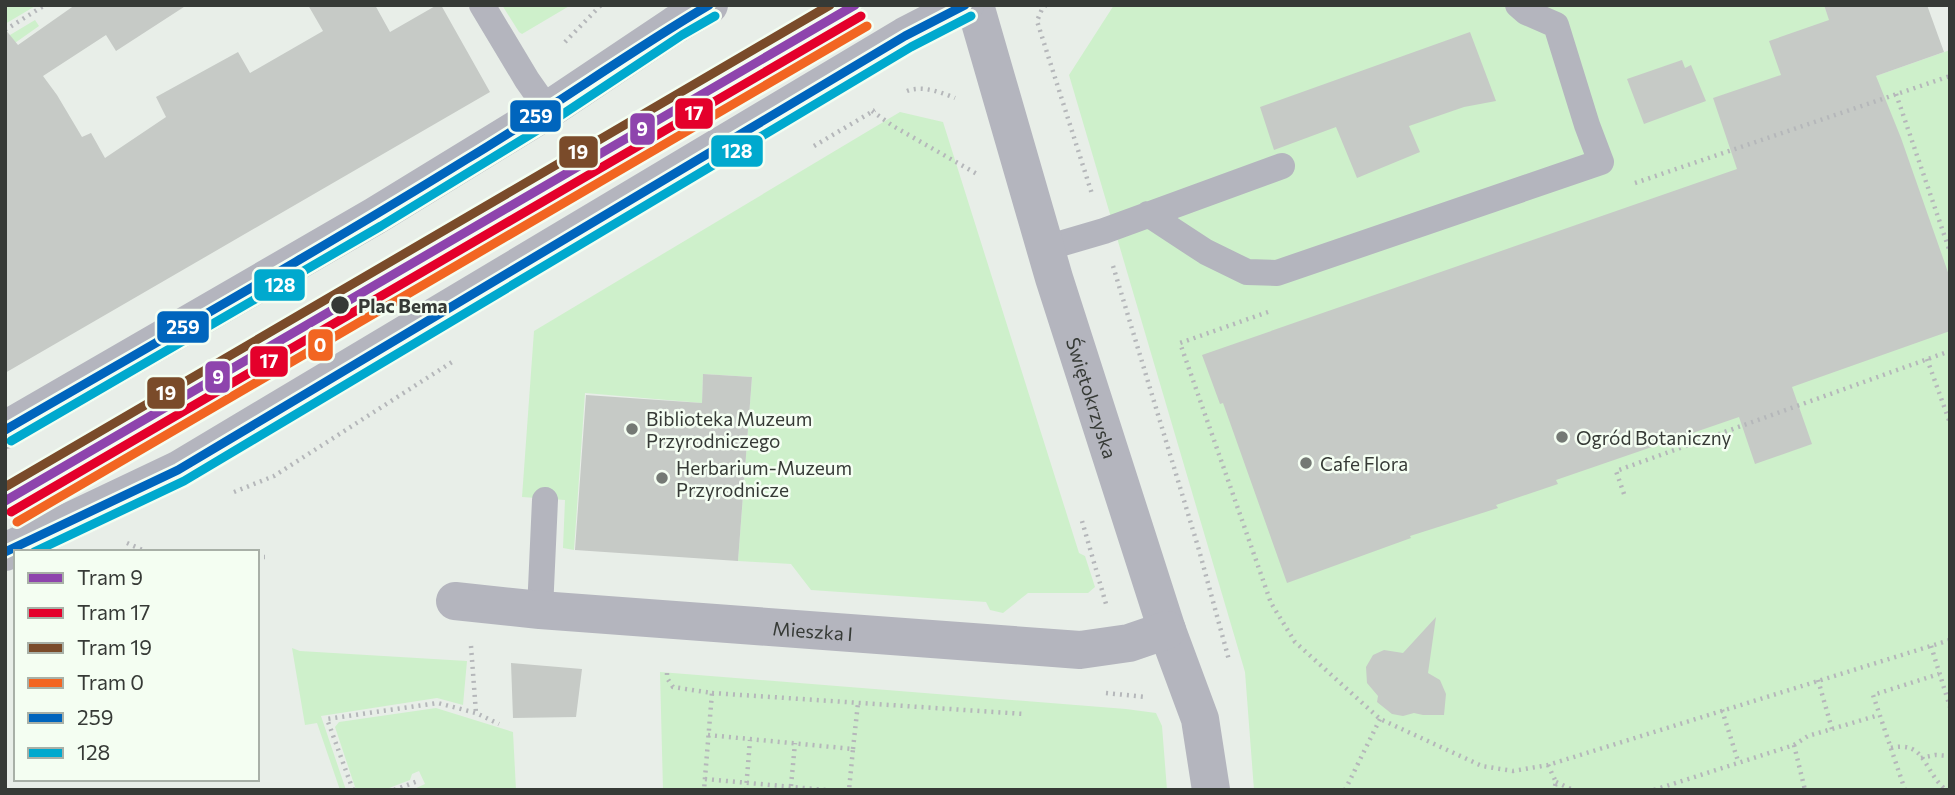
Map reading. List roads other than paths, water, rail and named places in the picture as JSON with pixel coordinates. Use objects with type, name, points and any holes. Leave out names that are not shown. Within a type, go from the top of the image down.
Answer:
[{"type":"street","points":[[5,430],[376,216],[548,110],[709,5]]},
{"type":"street","points":[[5,552],[178,470],[905,36],[965,5]]},
{"type":"street","name":"Świętokrzyska","points":[[975,5],[1046,248],[1167,630],[1200,719],[1211,790]]},
{"type":"street","name":"Mieszka I","points":[[455,601],[540,610],[1080,650],[1129,643],[1167,630]]},
{"type":"lane","points":[[482,5],[548,110]]},
{"type":"lane","points":[[1148,214],[1206,252],[1247,272],[1277,273],[1601,162],[1556,25],[1526,12],[1518,5]]},
{"type":"lane","points":[[1046,248],[1104,231],[1282,166]]},
{"type":"lane","points":[[540,610],[545,500]]},
{"type":"tram line","name":"19","points":[[5,487],[830,5]]},
{"type":"tram line","name":"9","points":[[5,501],[855,5]]},
{"type":"tram line","name":"17","points":[[11,512],[861,16]]},
{"type":"tram line","name":"0","points":[[17,522],[867,26]]},
{"type":"place","name":"Plac Bema","points":[[340,305]]},
{"type":"place","name":"Biblioteka Muzeum Przyrodniczego","points":[[632,429]]},
{"type":"place","name":"Ogród Botaniczny","points":[[1562,437]]},
{"type":"place","name":"Cafe Flora","points":[[1306,463]]},
{"type":"place","name":"Herbarium-Muzeum Przyrodnicze","points":[[662,478]]}]
